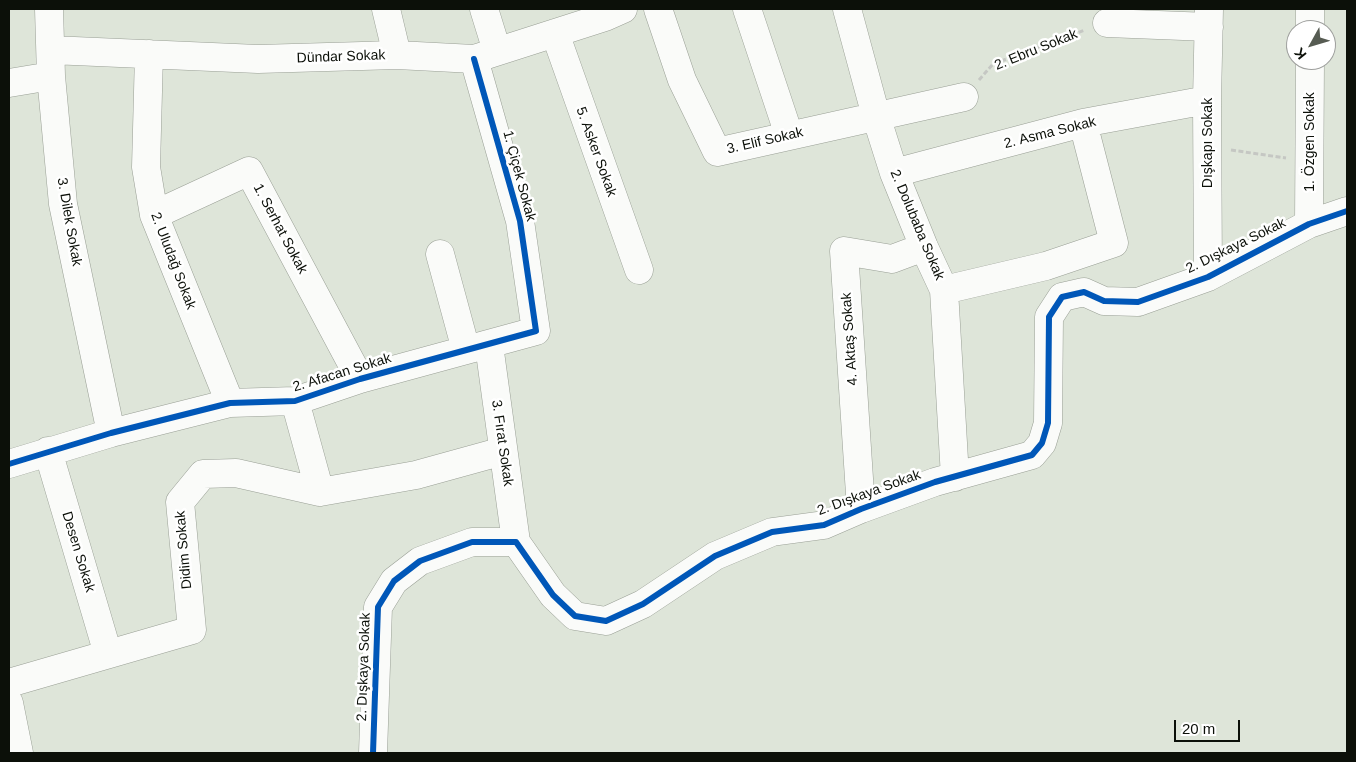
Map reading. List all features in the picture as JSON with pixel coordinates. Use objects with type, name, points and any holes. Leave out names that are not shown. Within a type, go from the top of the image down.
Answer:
[{"type":"street","name":"3. Dilek Sokak","points":[[48,9],[63,204],[111,433]]},
{"type":"street","points":[[386,9],[397,55]]},
{"type":"street","name":"1. Çiçek Sokak","points":[[484,9],[486,55],[520,221],[536,331]]},
{"type":"street","name":"3. Elif Sokak","points":[[658,9],[682,80],[717,152],[876,116]]},
{"type":"street","points":[[748,9],[789,135]]},
{"type":"street","name":"2. Dolubaba Sokak","points":[[847,9],[876,116],[894,173],[944,290],[955,477]]},
{"type":"street","name":"Dündar Sokak","points":[[9,83],[51,63],[149,54],[258,59],[397,55],[486,55],[555,33],[610,12]]},
{"type":"street","points":[[1107,23],[1209,18]]},
{"type":"street","name":"Dışkapı Sokak","points":[[1208,276],[1207,100],[1209,18]]},
{"type":"street","name":"5. Asker Sokak","points":[[555,33],[639,270]]},
{"type":"street","name":"2. Uludağ Sokak","points":[[149,54],[146,167],[154,216],[230,403]]},
{"type":"street","name":"1. Özgen Sokak","points":[[1309,224],[1310,70]]},
{"type":"street","points":[[876,116],[964,97]]},
{"type":"street","name":"2. Asma Sokak","points":[[894,173],[1083,123],[1207,100]]},
{"type":"street","points":[[944,290],[1046,266],[1114,243],[1083,123]]},
{"type":"street","name":"1. Serhat Sokak","points":[[154,216],[248,171],[360,380]]},
{"type":"street","name":"2. Dışkaya Sokak","points":[[373,753],[378,607],[394,581],[420,561],[472,542],[516,542],[553,595],[575,616],[606,621],[643,604],[715,556],[772,532],[824,525],[861,509],[955,477],[1032,455],[1042,443],[1048,423],[1048,317],[1062,297],[1084,292],[1104,301],[1138,302],[1208,276],[1309,224],[1347,212]]},
{"type":"street","name":"4. Aktaş Sokak","points":[[861,509],[844,251],[892,258],[924,247]]},
{"type":"street","name":"3. Fırat Sokak","points":[[440,254],[477,347],[503,451],[516,542]]},
{"type":"street","points":[[1046,266],[1062,297]]},
{"type":"street","name":"2. Afacan Sokak","points":[[9,464],[111,433],[230,403],[296,401],[360,380],[536,331]]},
{"type":"street","points":[[296,401],[320,492]]},
{"type":"street","name":"Desen Sokak","points":[[48,451],[108,654]]},
{"type":"street","name":"Didim Sokak","points":[[9,683],[192,630],[180,502],[203,474],[236,473],[320,492],[416,475],[503,451]]},
{"type":"street","points":[[9,703],[19,753]]},
{"type":"path","points":[[1208,147],[1310,161]]},
{"type":"cycle path","points":[[9,464],[111,433],[230,403],[295,401],[360,379],[536,331],[520,221],[474,59]]},
{"type":"cycle path","points":[[373,753],[378,607],[394,581],[420,561],[472,542],[516,542],[553,595],[575,616],[606,621],[643,604],[715,556],[772,532],[824,525],[861,509],[935,482],[1032,455],[1042,443],[1048,423],[1049,317],[1062,297],[1084,292],[1104,301],[1138,302],[1208,277],[1309,224],[1347,211]]}]
